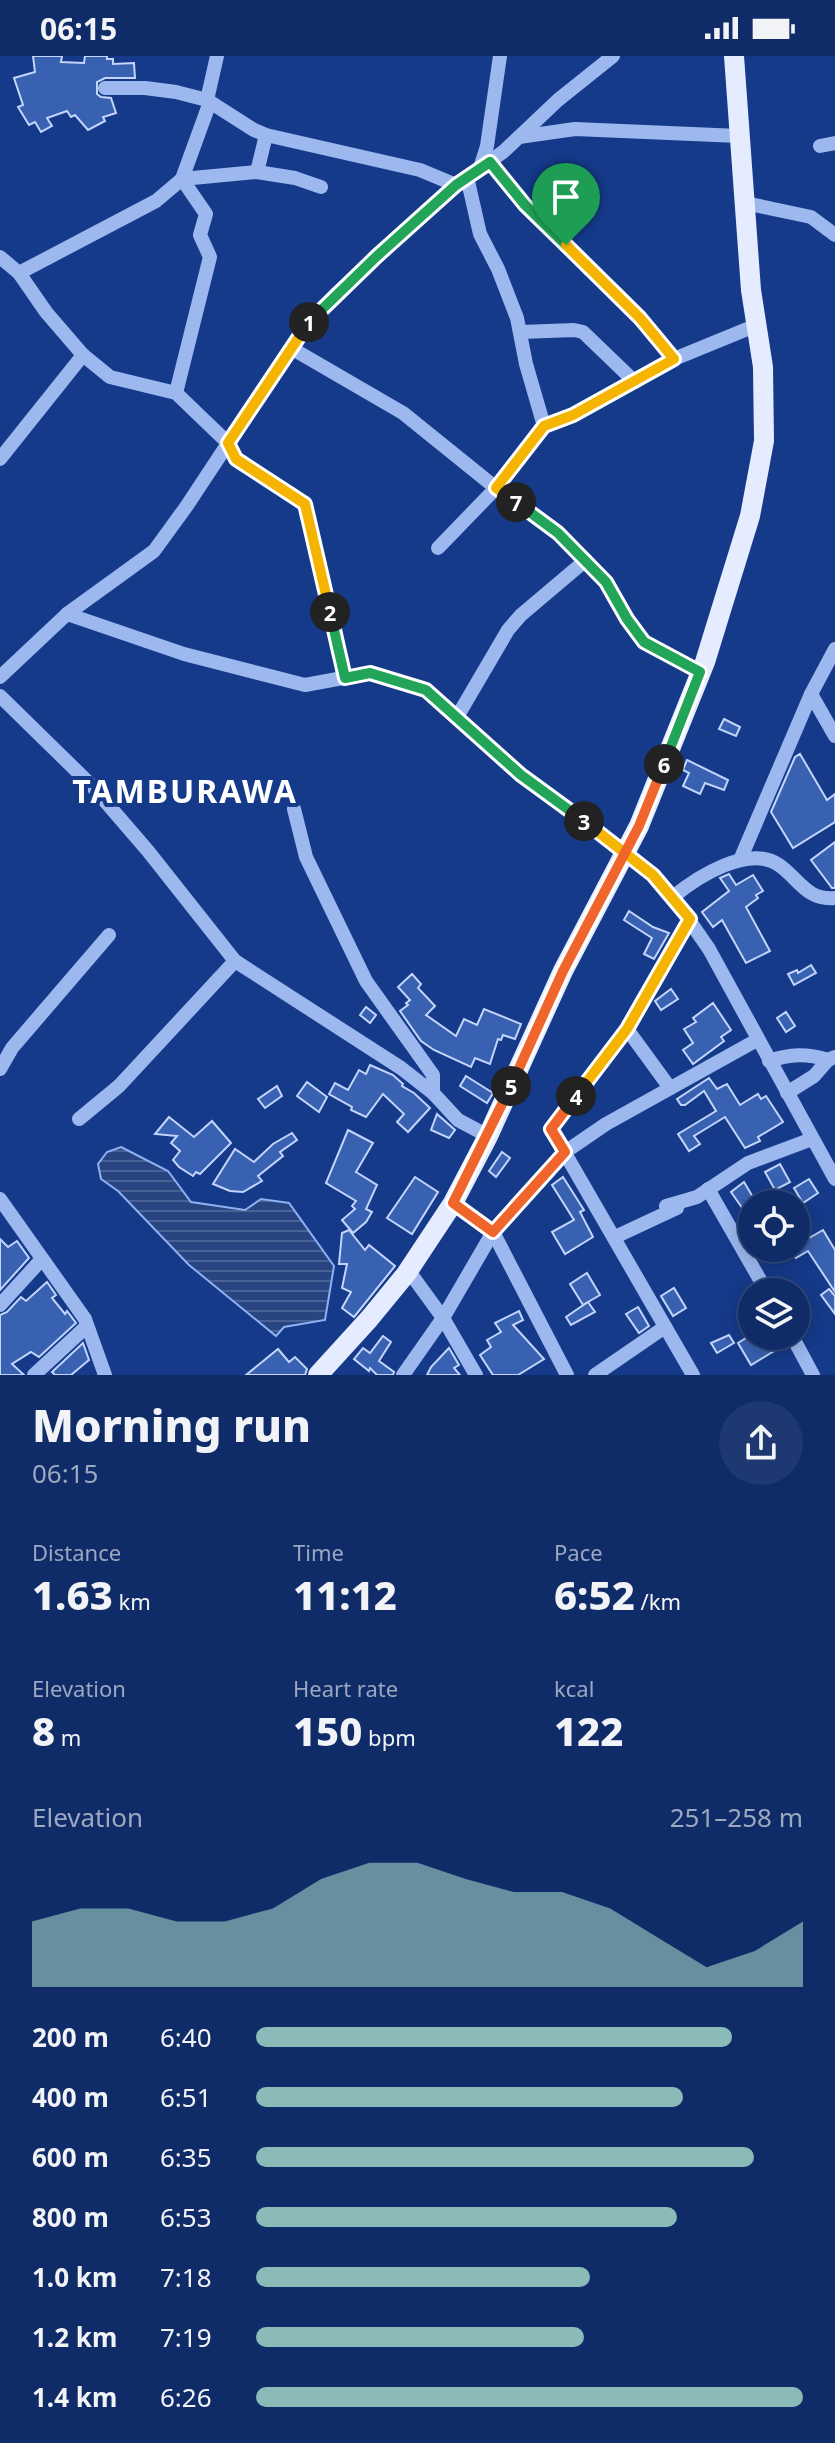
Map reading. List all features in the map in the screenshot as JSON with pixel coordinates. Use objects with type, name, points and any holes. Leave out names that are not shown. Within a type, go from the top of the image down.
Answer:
[{"type":"main road","points":[[318,1375],[408,1270],[453,1203],[488,1136],[563,971],[639,826],[700,672],[750,516],[761,468],[765,403],[751,290],[734,56]]},
{"type":"street","points":[[19,273],[156,201],[182,179],[208,101],[217,56]]},
{"type":"street","points":[[485,165],[500,56]]},
{"type":"street","points":[[0,677],[67,614],[154,551],[309,322],[335,295],[461,181],[485,165],[613,56]]},
{"type":"street","points":[[105,88],[176,92],[208,101],[266,135],[461,181]]},
{"type":"street","points":[[519,137],[575,129],[739,136]]},
{"type":"street","points":[[257,172],[266,135]]},
{"type":"street","points":[[485,165],[619,296],[674,359]]},
{"type":"street","points":[[182,179],[257,172],[295,178],[321,187]]},
{"type":"street","points":[[176,393],[210,257],[200,235],[206,214],[182,179]]},
{"type":"street","points":[[461,181],[521,332],[526,364],[544,426]]},
{"type":"street","points":[[745,203],[811,217],[835,235]]},
{"type":"street","points":[[0,257],[19,273],[46,312],[83,355],[110,377],[176,393],[228,443],[236,459],[305,504],[345,678]]},
{"type":"street","points":[[438,548],[496,488],[544,426],[573,415],[674,359],[757,325]]},
{"type":"street","points":[[521,332],[583,332],[635,382]]},
{"type":"street","points":[[291,348],[403,413],[558,533],[612,590],[627,619],[644,642],[700,672]]},
{"type":"street","points":[[2,450],[83,355]]},
{"type":"street","points":[[457,717],[508,630],[521,615],[586,560]]},
{"type":"street","points":[[67,614],[184,654],[305,685],[370,673],[426,690],[521,775],[624,851],[673,897],[690,919],[835,1179]]},
{"type":"street","points":[[740,860],[811,694],[835,649]]},
{"type":"street","points":[[811,694],[835,736]]},
{"type":"street","points":[[0,696],[92,786],[235,961],[401,1068],[433,1093],[458,1120],[488,1136]]},
{"type":"street","points":[[294,809],[306,857],[366,981],[433,1075],[433,1093]]},
{"type":"street","points":[[673,897],[720,867],[751,857],[777,863],[817,897],[835,898]]},
{"type":"street","points":[[690,919],[627,1029],[551,1129],[693,1375]]},
{"type":"street","points":[[0,1069],[12,1048],[109,935]]},
{"type":"street","points":[[79,1119],[119,1086],[235,961]]},
{"type":"street","points":[[627,1029],[670,1088]]},
{"type":"street","points":[[403,1375],[443,1318],[493,1232],[565,1152],[606,1124],[757,1040]]},
{"type":"street","points":[[769,1061],[799,1054],[831,1059]]},
{"type":"street","points":[[787,1093],[814,1076],[831,1059]]},
{"type":"street","points":[[666,1206],[709,1191],[748,1163],[812,1139]]},
{"type":"street","points":[[615,1237],[709,1191]]},
{"type":"street","points":[[709,1191],[759,1278]]},
{"type":"street","points":[[0,1199],[87,1326],[105,1375]]},
{"type":"street","points":[[453,1203],[493,1232],[567,1375]]},
{"type":"street","points":[[0,1305],[42,1259]]},
{"type":"street","points":[[408,1270],[443,1318],[476,1375]]},
{"type":"street","points":[[34,1375],[87,1326]]},
{"type":"street","points":[[595,1375],[665,1327]]},
{"type":"street","points":[[800,1350],[813,1375]]},
{"type":"water","points":[[121,1147],[168,1171],[191,1202],[245,1210],[261,1199],[289,1203],[334,1266],[325,1320],[284,1327],[276,1336],[189,1265],[118,1191],[101,1179],[98,1164],[107,1152]]},
{"type":"building","points":[[33,56],[62,56],[61,62],[84,63],[85,56],[107,56],[107,59],[113,59],[113,64],[134,63],[135,78],[105,78],[97,82],[97,94],[111,98],[116,113],[103,117],[105,121],[88,130],[75,115],[71,117],[67,111],[47,118],[52,126],[41,132],[35,122],[29,125],[18,107],[23,105],[14,78],[35,72]]},
{"type":"building","points":[[724,719],[740,727],[736,736],[719,729]]},
{"type":"building","points":[[800,754],[827,800],[835,794],[835,822],[793,848],[771,812],[795,757]]},
{"type":"building","points":[[687,760],[728,780],[724,790],[705,783],[700,794],[683,786],[689,773],[683,770]]},
{"type":"building","points":[[835,842],[835,888],[832,888],[811,860]]},
{"type":"building","points":[[729,874],[736,885],[753,875],[763,891],[746,907],[770,951],[746,963],[722,920],[713,927],[702,912],[729,891],[720,878]]},
{"type":"building","points":[[629,911],[653,927],[669,933],[654,959],[644,954],[652,938],[624,920]]},
{"type":"building","points":[[811,965],[816,973],[794,985],[788,974],[797,970],[798,973]]},
{"type":"building","points":[[412,974],[421,984],[418,988],[435,1006],[426,1015],[456,1036],[464,1019],[477,1025],[484,1009],[521,1024],[515,1039],[503,1035],[501,1040],[498,1039],[490,1064],[475,1058],[471,1067],[434,1050],[421,1041],[400,1011],[410,1000],[398,987]]},
{"type":"building","points":[[671,989],[678,999],[661,1010],[655,1001]]},
{"type":"building","points":[[713,1003],[731,1030],[721,1037],[724,1041],[693,1064],[683,1050],[693,1043],[684,1029],[696,1022],[693,1018]]},
{"type":"building","points":[[366,1007],[376,1015],[370,1023],[360,1015]]},
{"type":"building","points":[[786,1012],[795,1026],[786,1032],[777,1018]]},
{"type":"building","points":[[370,1065],[393,1075],[430,1108],[408,1132],[397,1122],[404,1114],[383,1094],[366,1117],[329,1094],[335,1083],[348,1090],[359,1070],[366,1074]]},
{"type":"building","points":[[466,1076],[493,1093],[487,1103],[460,1086]]},
{"type":"building","points":[[709,1078],[717,1089],[727,1084],[740,1105],[758,1094],[761,1099],[766,1096],[783,1122],[758,1137],[760,1141],[745,1148],[725,1117],[694,1136],[700,1144],[689,1151],[678,1134],[716,1111],[704,1091],[685,1105],[677,1099]]},
{"type":"building","points":[[307,1082],[327,1097],[319,1112],[297,1096]]},
{"type":"building","points":[[277,1086],[282,1096],[265,1108],[258,1099]]},
{"type":"building","points":[[437,1114],[455,1130],[449,1138],[431,1130]]},
{"type":"building","points":[[169,1117],[194,1137],[212,1121],[231,1143],[200,1174],[196,1172],[193,1176],[173,1160],[180,1151],[171,1143],[177,1136],[155,1134]]},
{"type":"building","points":[[348,1130],[373,1143],[356,1172],[377,1185],[366,1209],[372,1212],[353,1233],[342,1220],[355,1209],[352,1206],[356,1201],[326,1183]]},
{"type":"building","points":[[292,1133],[297,1140],[280,1152],[283,1156],[258,1176],[262,1181],[243,1192],[213,1184],[235,1149],[254,1162],[273,1144]]},
{"type":"building","points":[[502,1152],[510,1158],[496,1177],[489,1171]]},
{"type":"building","points":[[780,1164],[790,1182],[775,1190],[765,1172]]},
{"type":"building","points":[[415,1177],[438,1192],[412,1234],[387,1218]]},
{"type":"building","points":[[563,1177],[584,1210],[580,1212],[593,1237],[565,1254],[552,1232],[574,1220],[552,1185]]},
{"type":"building","points":[[809,1179],[818,1193],[810,1198],[810,1190],[794,1188]]},
{"type":"building","points":[[744,1182],[749,1190],[738,1190],[738,1202],[731,1192]]},
{"type":"building","points":[[349,1230],[365,1250],[369,1245],[395,1266],[354,1317],[342,1308],[351,1292],[342,1288],[347,1264],[339,1264],[342,1233]]},
{"type":"building","points":[[823,1230],[835,1250],[835,1292],[810,1254],[810,1237]]},
{"type":"building","points":[[0,1239],[8,1247],[17,1241],[29,1258],[0,1290]]},
{"type":"building","points":[[587,1273],[600,1295],[583,1305],[570,1284]]},
{"type":"building","points":[[47,1282],[56,1295],[52,1298],[76,1323],[39,1357],[31,1352],[12,1364],[24,1375],[0,1375],[0,1315],[21,1297],[26,1301]]},
{"type":"building","points":[[674,1288],[686,1308],[673,1316],[661,1296]]},
{"type":"building","points":[[829,1289],[835,1296],[835,1314],[821,1295]]},
{"type":"building","points":[[588,1302],[595,1312],[571,1325],[566,1317]]},
{"type":"building","points":[[638,1307],[649,1326],[639,1333],[626,1314]]},
{"type":"building","points":[[519,1311],[523,1320],[513,1325],[544,1359],[518,1375],[493,1375],[480,1355],[491,1347],[487,1340],[501,1332],[495,1323]]},
{"type":"building","points":[[729,1335],[734,1343],[717,1353],[711,1343]]},
{"type":"building","points":[[383,1336],[391,1342],[379,1361],[394,1372],[393,1375],[377,1375],[354,1359],[363,1348],[370,1353]]},
{"type":"building","points":[[83,1343],[89,1360],[71,1375],[55,1375],[52,1372]]},
{"type":"building","points":[[449,1348],[459,1365],[454,1368],[460,1375],[427,1375],[431,1367]]},
{"type":"building","points":[[278,1349],[289,1362],[295,1357],[307,1369],[305,1375],[246,1375]]},
{"type":"building","points":[[742,1350],[776,1350],[751,1365]]},
{"type":"district","name":"TAMBURAWA","points":[[185,792]]},
{"type":"route","points":[[566,245],[525,205],[490,162],[456,185],[309,322],[228,443],[236,459],[305,504],[345,678],[370,673],[426,690],[521,775],[624,851],[653,875],[690,919],[627,1029],[551,1129],[565,1152],[493,1232],[453,1203],[488,1136],[563,971],[624,851],[639,826],[700,672],[644,642],[606,582],[569,543],[496,488],[544,426],[573,415],[674,359],[640,318],[566,245]]}]
